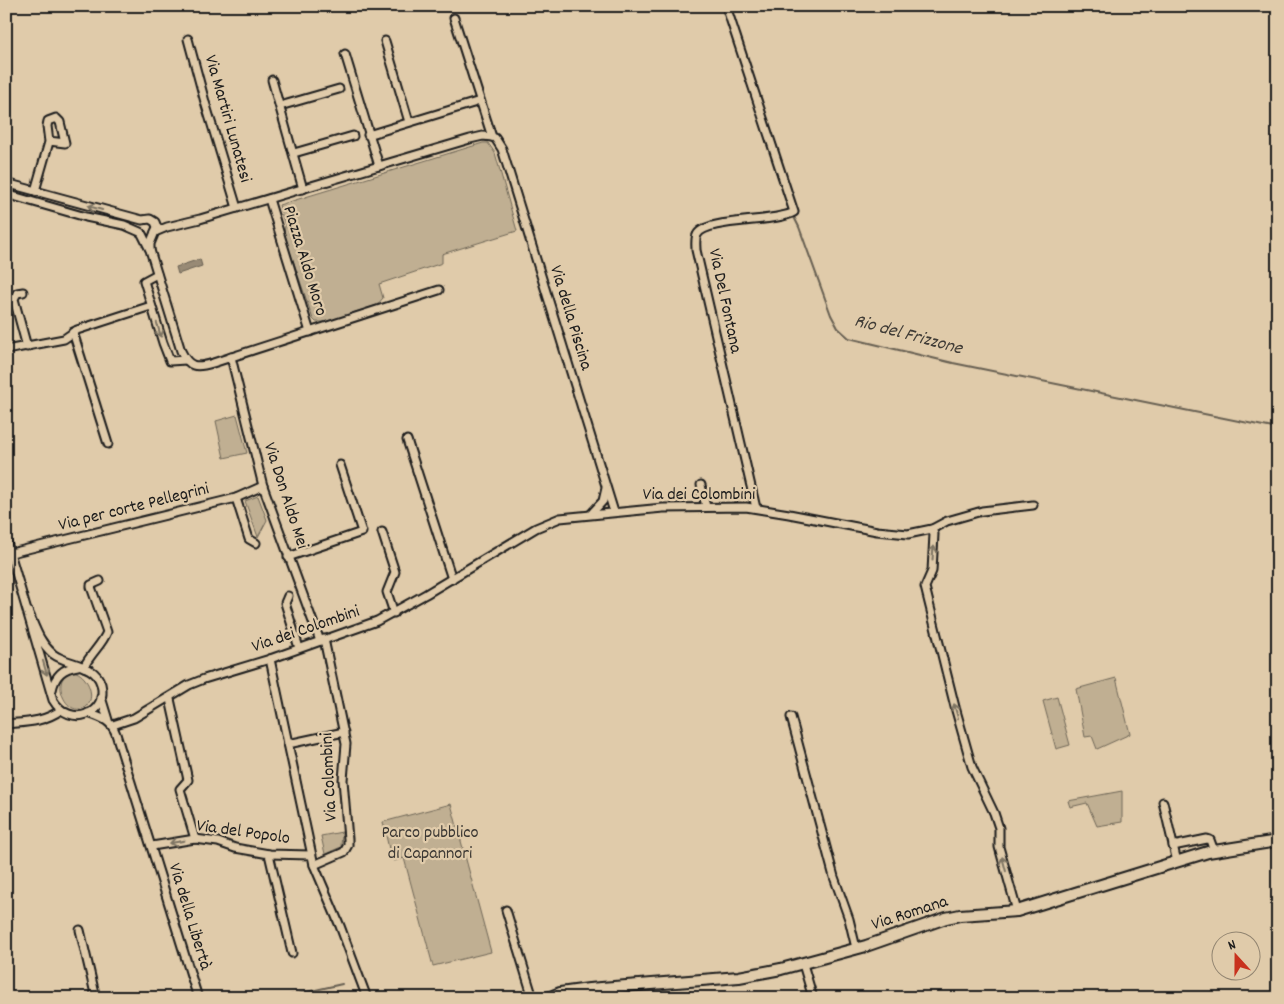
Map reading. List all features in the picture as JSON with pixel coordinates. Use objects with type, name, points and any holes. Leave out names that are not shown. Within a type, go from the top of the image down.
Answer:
[{"type":"street","name":"Via Del Fontana","points":[[726,6],[791,213],[710,227],[701,230],[696,236],[696,250],[756,508]]},
{"type":"street","points":[[454,18],[492,137]]},
{"type":"street","name":"Via Martiri Lunatesi","points":[[188,39],[237,208]]},
{"type":"street","points":[[385,41],[409,122]]},
{"type":"street","points":[[345,54],[368,135],[379,166]]},
{"type":"street","points":[[272,80],[303,189]]},
{"type":"street","points":[[280,106],[339,89]]},
{"type":"street","points":[[368,135],[480,101]]},
{"type":"street","points":[[294,154],[353,136]]},
{"type":"street","name":"Via Martiri Lunatesi","points":[[6,194],[86,217],[124,225],[148,236],[174,225],[483,136],[492,137]]},
{"type":"street","name":"Via della Piscina","points":[[492,137],[495,138],[502,149],[614,512]]},
{"type":"street","points":[[35,191],[49,140]]},
{"type":"street","name":"Via Martiri Lunatesi","points":[[6,183],[142,220],[147,218],[167,226],[174,225]]},
{"type":"street","name":"Piazza Aldo Moro","points":[[269,199],[310,332]]},
{"type":"street","points":[[142,220],[139,226],[141,233],[150,250],[181,352],[186,360]]},
{"type":"street","points":[[150,250],[150,244],[157,227],[155,222]]},
{"type":"street","name":"Piazza Aldo Moro","points":[[157,274],[144,281],[168,358],[170,361],[186,360],[196,366],[231,357],[440,290]]},
{"type":"street","points":[[23,292],[17,294],[14,299],[27,347]]},
{"type":"street","points":[[6,350],[64,339],[73,332],[151,306]]},
{"type":"street","points":[[73,332],[108,444]]},
{"type":"street","name":"Via Don Aldo Mei","points":[[231,357],[263,486],[288,557],[322,640]]},
{"type":"street","points":[[407,440],[452,579]]},
{"type":"street","points":[[288,557],[362,532],[340,465]]},
{"type":"street","points":[[590,514],[603,501],[606,492],[605,480]]},
{"type":"street","points":[[701,485],[706,507]]},
{"type":"street","name":"Via per corte Pellegrini","points":[[11,553],[236,498],[263,486]]},
{"type":"street","points":[[236,498],[248,539],[256,543]]},
{"type":"street","name":"Via dei Colombini","points":[[110,723],[134,718],[189,685],[204,679],[270,659],[377,621],[394,613],[547,522],[560,518],[614,512],[706,507],[756,508],[898,534],[918,533],[948,521],[982,511],[1033,505]]},
{"type":"street","points":[[932,529],[934,534],[932,571],[925,587],[972,767],[999,828],[999,846],[1017,911]]},
{"type":"street","points":[[382,532],[395,572],[395,577],[387,592],[394,613]]},
{"type":"street","points":[[6,539],[52,691],[53,700],[61,710],[72,716],[83,715],[93,710],[101,696],[99,680],[94,673],[54,655],[41,642],[28,611]]},
{"type":"street","points":[[52,691],[58,674],[70,667],[81,667],[103,640],[107,632],[91,585],[100,581]]},
{"type":"street","points":[[288,596],[286,603],[299,648]]},
{"type":"street","name":"Via Colombini","points":[[314,865],[344,852],[348,846],[343,789],[346,753],[344,732],[322,640]]},
{"type":"street","points":[[270,659],[311,855]]},
{"type":"street","points":[[101,696],[152,846]]},
{"type":"street","points":[[170,698],[188,780],[180,789],[195,839]]},
{"type":"street","points":[[6,724],[40,720],[51,717],[61,710]]},
{"type":"street","points":[[88,713],[110,723]]},
{"type":"street","points":[[791,717],[834,877],[849,919],[856,948]]},
{"type":"street","points":[[288,744],[344,732]]},
{"type":"street","points":[[1162,802],[1177,862]]},
{"type":"street","points":[[1173,846],[1207,838],[1210,840],[1214,852]]},
{"type":"street","name":"Via del Popolo","points":[[152,846],[195,839],[218,842],[235,848],[269,854],[311,855],[368,998]]},
{"type":"street","name":"Via Romana","points":[[548,998],[560,993],[590,994],[739,977],[804,964],[960,915],[1017,911],[1214,852],[1278,841]]},
{"type":"street","name":"Via della Libertà","points":[[152,846],[198,998]]},
{"type":"street","points":[[269,854],[292,953]]},
{"type":"street","points":[[506,910],[533,998]]},
{"type":"street","points":[[80,930],[96,998]]},
{"type":"street","points":[[804,964],[813,998]]},
{"type":"green space","points":[[488,143],[495,153],[517,231],[442,254],[442,263],[379,284],[383,298],[377,305],[324,322],[316,322],[313,319],[284,234],[285,226],[279,205]]},
{"type":"green space","points":[[66,204],[133,222],[132,225],[66,207]]},
{"type":"green space","points":[[237,415],[247,453],[224,458],[216,421]]},
{"type":"green space","points":[[258,496],[267,520],[258,537],[245,501]]},
{"type":"green space","points":[[76,672],[84,678],[91,693],[89,703],[85,707],[78,709],[71,707],[66,702],[61,687],[62,679],[67,674]]},
{"type":"green space","points":[[1116,678],[1130,734],[1097,749],[1092,736],[1085,737],[1076,689]]},
{"type":"green space","points":[[1057,697],[1070,745],[1056,749],[1043,701]]},
{"type":"green space","points":[[1122,791],[1122,822],[1097,826],[1087,803],[1070,807],[1068,801]]},
{"type":"green space","name":"Parco pubblico di Capannori","points":[[451,804],[491,952],[433,966],[404,858],[394,861],[391,858],[383,822]]},
{"type":"green space","points":[[342,832],[341,847],[325,854],[321,836]]},
{"type":"shaded area","points":[[200,259],[202,266],[178,274],[176,267]]},
{"type":"waterway","name":"Rio del Frizzone","points":[[793,215],[831,315],[838,328],[849,338],[953,363],[1278,429]]},
{"type":"waterway","points":[[280,998],[342,984]]}]
